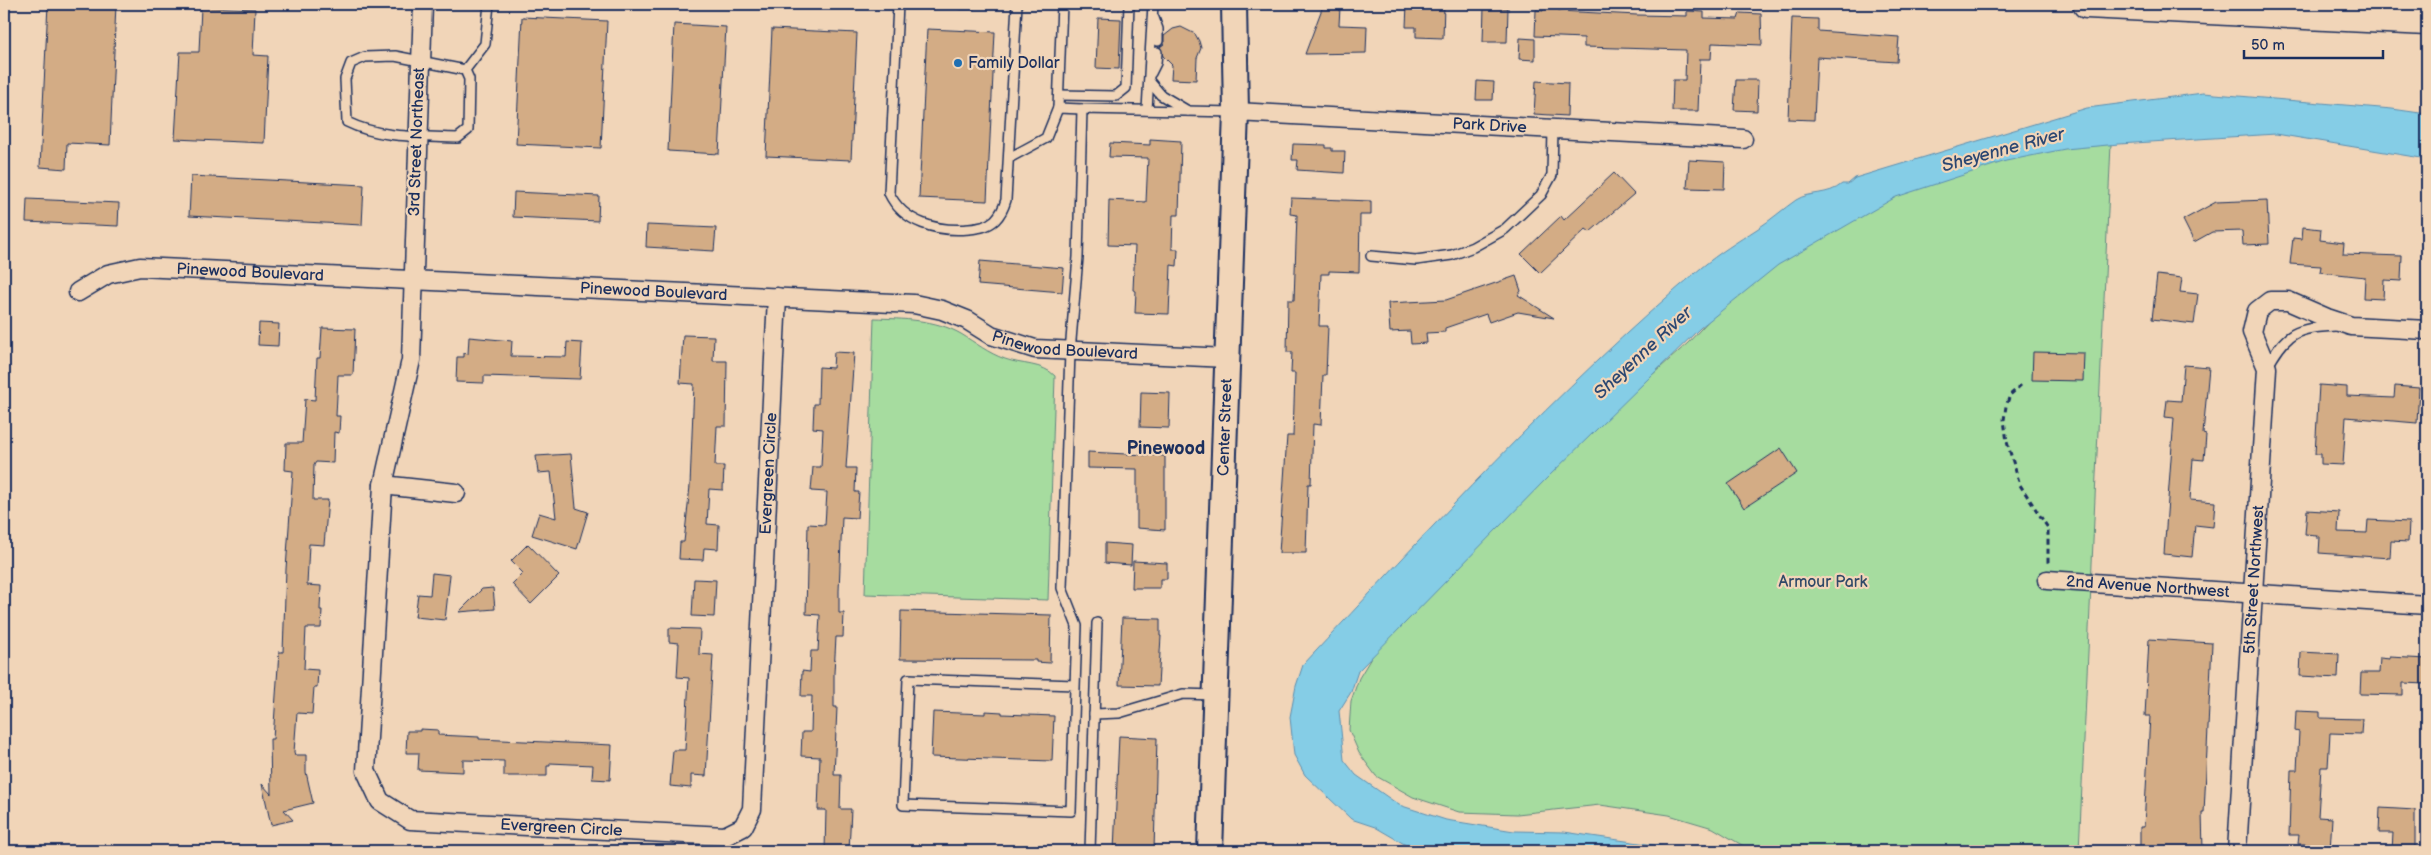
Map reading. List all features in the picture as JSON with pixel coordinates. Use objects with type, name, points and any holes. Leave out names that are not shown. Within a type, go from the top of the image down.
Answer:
[{"type":"main road","name":"Center Street","points":[[1210,851],[1236,112],[1234,4]]},
{"type":"main road","points":[[2087,4],[2118,4],[2427,21]]},
{"type":"street","name":"3rd Street Northeast","points":[[413,280],[416,136],[423,4]]},
{"type":"street","name":"Park Drive","points":[[1236,112],[1743,139]]},
{"type":"street","name":"Pinewood Boulevard","points":[[78,292],[108,274],[140,267],[914,304],[942,310],[967,320],[991,335],[1035,349],[1227,358]]},
{"type":"street","name":"Evergreen Circle","points":[[413,280],[411,360],[383,485],[366,771],[380,801],[410,820],[725,836],[743,827],[752,809],[777,297]]},
{"type":"street","name":"5th Street Northwest","points":[[2237,851],[2267,368],[2252,332],[2257,311],[2270,302],[2288,300],[2327,318],[2351,326]]},
{"type":"street","points":[[2351,326],[2427,330]]},
{"type":"street","points":[[383,485],[456,493]]},
{"type":"street","name":"2nd Avenue Northwest","points":[[2047,580],[2427,605]]},
{"type":"lane","points":[[465,70],[485,44],[490,4]]},
{"type":"lane","points":[[898,4],[889,193],[892,201],[901,211],[924,224],[939,229],[951,230],[982,227],[994,221],[1004,205],[1009,158],[1017,4]]},
{"type":"lane","points":[[961,4],[971,4]]},
{"type":"lane","points":[[1009,158],[1046,138],[1058,108],[1062,4]]},
{"type":"lane","points":[[1059,95],[1116,96],[1126,88],[1129,4]]},
{"type":"lane","points":[[1147,110],[1153,4]]},
{"type":"lane","points":[[1152,15],[1158,29],[1158,41]]},
{"type":"lane","points":[[1149,79],[1156,63],[1157,52]]},
{"type":"lane","points":[[395,56],[465,70],[469,79],[468,130],[458,138],[381,134],[347,122],[345,79],[351,63],[365,57],[395,56]]},
{"type":"lane","points":[[1149,79],[1161,95],[1188,111]]},
{"type":"lane","points":[[1058,108],[1236,112]]},
{"type":"lane","points":[[1075,685],[908,679],[903,805],[1071,811],[1078,626],[1062,588],[1070,352],[1078,257],[1082,109]]},
{"type":"lane","points":[[1371,256],[1416,260],[1434,258],[1474,247],[1505,229],[1541,195],[1552,175],[1554,129]]},
{"type":"lane","points":[[2267,368],[2285,339],[2298,332],[2351,326]]},
{"type":"lane","points":[[1090,851],[1097,623]]},
{"type":"lane","points":[[1094,714],[1119,712],[1183,694],[1215,695]]},
{"type":"path","points":[[2021,385],[2010,395],[2006,406],[2005,427],[2020,485],[2048,528],[2047,580]]},
{"type":"green space","name":"Armour Park","points":[[2111,144],[2079,851],[1752,851],[1713,828],[1669,815],[1600,805],[1517,814],[1459,812],[1413,797],[1376,776],[1359,753],[1349,730],[1351,701],[1359,678],[1374,653],[1536,478],[1688,343],[1737,290],[1894,187],[2047,148]]},
{"type":"green space","points":[[874,318],[919,321],[941,325],[961,334],[999,357],[1038,366],[1055,376],[1048,600],[865,594]]},
{"type":"water","name":"Sheyenne River","points":[[2203,93],[2392,109],[2427,114],[2427,159],[2276,134],[2119,144],[2065,149],[2006,161],[1896,197],[1778,265],[1700,328],[1547,478],[1358,671],[1351,692],[1339,711],[1344,760],[1356,775],[1399,805],[1446,820],[1489,827],[1514,831],[1564,832],[1674,848],[1682,851],[1438,851],[1406,845],[1375,827],[1351,819],[1305,775],[1294,755],[1290,717],[1296,686],[1303,665],[1496,460],[1596,362],[1648,314],[1708,263],[1801,197],[1837,188],[1842,184],[1848,184],[1855,178],[2087,108]]},
{"type":"building","points":[[48,4],[116,4],[110,145],[67,143],[66,169],[40,167]]},
{"type":"building","points":[[1407,4],[1444,4],[1443,38],[1416,37],[1416,27],[1406,27]]},
{"type":"building","points":[[1543,4],[1560,5],[1559,11],[1637,15],[1687,16],[1687,11],[1704,12],[1704,18],[1738,19],[1740,13],[1761,14],[1762,45],[1712,43],[1711,59],[1700,59],[1698,111],[1672,111],[1673,80],[1685,80],[1686,50],[1584,47],[1584,38],[1535,36],[1536,10],[1543,11]]},
{"type":"building","points":[[1323,6],[1340,7],[1339,25],[1367,26],[1366,53],[1305,54]]},
{"type":"building","points":[[201,7],[255,9],[253,55],[268,56],[264,143],[175,139],[180,52],[199,52]]},
{"type":"building","points":[[1484,7],[1508,8],[1507,42],[1483,42]]},
{"type":"building","points":[[522,17],[607,21],[601,148],[516,144]]},
{"type":"building","points":[[1098,18],[1121,19],[1119,69],[1096,68]]},
{"type":"building","points":[[1792,18],[1818,19],[1818,31],[1899,37],[1897,62],[1817,57],[1814,120],[1788,119]]},
{"type":"building","points":[[674,24],[726,27],[719,154],[668,151]]},
{"type":"building","points":[[1181,27],[1195,34],[1201,48],[1197,58],[1196,80],[1171,79],[1172,65],[1163,56],[1160,47],[1164,44],[1164,36],[1173,29]]},
{"type":"building","points":[[772,29],[857,33],[851,160],[766,156]]},
{"type":"building","points":[[927,29],[995,32],[987,201],[919,198]]},
{"type":"building","points":[[1520,38],[1535,39],[1535,60],[1519,59]]},
{"type":"building","points":[[1736,80],[1758,80],[1757,111],[1734,110]]},
{"type":"building","points":[[1477,81],[1494,82],[1493,100],[1476,100]]},
{"type":"building","points":[[1536,81],[1568,83],[1567,116],[1534,114]]},
{"type":"building","points":[[1150,139],[1181,141],[1179,215],[1173,215],[1172,249],[1178,249],[1177,266],[1171,265],[1169,314],[1135,313],[1136,291],[1133,290],[1135,246],[1108,245],[1109,200],[1146,202],[1148,158],[1109,157],[1110,143],[1150,145]]},
{"type":"building","points":[[1293,144],[1326,145],[1326,148],[1332,148],[1332,151],[1345,151],[1344,173],[1297,170],[1298,160],[1292,160]]},
{"type":"building","points":[[1689,160],[1725,162],[1724,189],[1687,188]]},
{"type":"building","points":[[1614,173],[1634,194],[1590,232],[1586,229],[1540,273],[1521,254],[1561,216],[1564,220]]},
{"type":"building","points":[[191,176],[364,185],[362,225],[189,216]]},
{"type":"building","points":[[514,192],[599,196],[598,221],[513,217]]},
{"type":"building","points":[[1291,198],[1371,201],[1371,215],[1360,215],[1359,272],[1329,271],[1329,274],[1321,274],[1319,326],[1328,326],[1326,375],[1323,375],[1321,425],[1313,424],[1311,484],[1308,484],[1306,553],[1279,553],[1287,436],[1293,436],[1295,373],[1291,373],[1292,352],[1287,352],[1288,300],[1294,300],[1297,215],[1290,214]]},
{"type":"building","points":[[27,199],[119,203],[118,226],[26,222]]},
{"type":"building","points":[[2267,200],[2269,244],[2243,245],[2242,231],[2212,232],[2194,242],[2183,220],[2216,202]]},
{"type":"building","points":[[647,225],[716,228],[714,251],[646,247]]},
{"type":"building","points":[[2303,227],[2321,229],[2320,240],[2344,243],[2343,254],[2402,256],[2401,281],[2384,280],[2383,299],[2364,298],[2365,277],[2320,272],[2321,266],[2290,264],[2293,238],[2302,239]]},
{"type":"building","points":[[980,261],[1064,268],[1062,292],[978,285]]},
{"type":"building","points":[[2157,275],[2182,278],[2180,292],[2198,294],[2194,324],[2152,319]]},
{"type":"building","points":[[1516,276],[1521,291],[1518,295],[1554,318],[1518,312],[1489,322],[1486,314],[1445,328],[1445,332],[1426,333],[1427,343],[1411,344],[1410,331],[1390,332],[1388,303],[1446,300]]},
{"type":"building","points":[[259,323],[279,324],[278,346],[258,345]]},
{"type":"building","points":[[322,328],[355,329],[353,375],[338,375],[336,416],[340,416],[339,433],[334,432],[333,463],[316,462],[314,465],[313,500],[328,500],[324,545],[309,544],[307,585],[321,586],[320,610],[322,610],[321,628],[306,628],[304,669],[318,670],[317,687],[314,687],[312,714],[297,713],[294,752],[295,755],[306,755],[306,772],[313,803],[284,810],[293,820],[271,825],[262,784],[271,794],[270,739],[273,739],[279,652],[283,652],[286,569],[293,471],[285,470],[286,443],[302,443],[305,399],[315,400],[317,358],[320,358]]},
{"type":"building","points":[[683,335],[714,336],[713,361],[727,361],[726,426],[717,426],[715,466],[724,466],[723,490],[709,489],[707,524],[719,525],[718,549],[704,548],[703,560],[679,559],[680,542],[684,542],[690,486],[694,384],[680,383]]},
{"type":"building","points":[[469,337],[512,341],[511,356],[566,357],[567,342],[582,343],[580,379],[484,376],[484,383],[456,382],[457,357],[464,357],[464,353],[468,354]]},
{"type":"building","points":[[834,352],[854,353],[846,468],[856,468],[855,492],[859,492],[857,518],[842,517],[839,613],[844,613],[843,637],[836,637],[834,673],[834,707],[837,707],[834,775],[841,775],[840,809],[851,809],[849,851],[825,851],[826,810],[818,810],[820,757],[801,756],[802,732],[811,732],[812,696],[801,696],[802,671],[810,672],[811,651],[818,651],[820,615],[806,614],[808,524],[825,525],[827,492],[811,491],[813,467],[821,467],[823,429],[813,428],[814,404],[818,404],[819,367],[833,368]]},
{"type":"building","points":[[2033,352],[2084,353],[2083,381],[2032,380]]},
{"type":"building","points":[[2184,365],[2209,367],[2203,434],[2206,435],[2204,460],[2193,459],[2190,500],[2215,502],[2213,527],[2195,525],[2192,557],[2164,554],[2174,418],[2165,417],[2167,400],[2181,401]]},
{"type":"building","points":[[2319,385],[2347,387],[2347,396],[2394,398],[2395,386],[2419,388],[2417,423],[2346,417],[2343,465],[2321,464],[2321,454],[2315,454]]},
{"type":"building","points":[[1141,392],[1170,393],[1169,428],[1140,427]]},
{"type":"building","points":[[1781,448],[1797,473],[1744,508],[1728,484]]},
{"type":"building","points":[[1088,452],[1165,456],[1165,530],[1137,528],[1137,469],[1088,468]]},
{"type":"building","points":[[571,454],[576,508],[588,512],[577,549],[532,535],[539,513],[556,518],[551,472],[538,473],[536,456]]},
{"type":"building","points":[[2307,510],[2339,512],[2338,532],[2367,533],[2368,520],[2409,522],[2408,542],[2391,541],[2390,558],[2319,553],[2320,537],[2305,534]]},
{"type":"building","points":[[1105,543],[1132,545],[1131,565],[1105,563]]},
{"type":"building","points":[[528,544],[559,576],[531,604],[512,584],[523,573],[511,561]]},
{"type":"building","points":[[1133,561],[1167,563],[1167,579],[1160,579],[1160,588],[1132,588]]},
{"type":"building","points":[[432,573],[450,575],[445,620],[415,617],[418,594],[430,595]]},
{"type":"building","points":[[694,579],[716,580],[714,617],[692,616]]},
{"type":"building","points":[[493,588],[495,609],[459,612],[482,589]]},
{"type":"building","points":[[901,611],[1051,615],[1050,663],[1036,662],[1036,660],[900,659]]},
{"type":"building","points":[[1122,618],[1160,619],[1161,636],[1158,686],[1119,685]]},
{"type":"building","points":[[669,628],[700,629],[699,654],[713,655],[706,776],[691,775],[691,788],[670,786],[673,750],[685,750],[689,678],[677,677],[679,643],[669,642]]},
{"type":"building","points":[[2149,639],[2212,643],[2204,813],[2202,813],[2203,850],[2140,851],[2140,827],[2144,827],[2150,716],[2145,716]]},
{"type":"building","points":[[2301,652],[2339,654],[2338,678],[2300,676]]},
{"type":"building","points":[[2390,657],[2427,659],[2427,684],[2403,683],[2403,695],[2360,694],[2361,673],[2379,673],[2380,658],[2390,659]]},
{"type":"building","points":[[985,711],[1002,712],[1002,714],[1054,716],[1052,761],[931,757],[933,712],[985,714]]},
{"type":"building","points":[[2296,711],[2320,712],[2320,718],[2362,719],[2361,734],[2330,733],[2328,767],[2321,767],[2318,817],[2332,818],[2330,851],[2306,851],[2306,844],[2298,844],[2299,835],[2289,835],[2291,770],[2297,770],[2299,732],[2295,731]]},
{"type":"building","points":[[420,729],[438,730],[438,735],[479,737],[479,739],[612,745],[610,780],[592,779],[593,765],[550,763],[550,766],[547,766],[547,776],[504,776],[504,761],[463,760],[463,772],[418,770],[419,753],[406,753],[407,731],[420,731]]},
{"type":"building","points":[[1119,736],[1157,738],[1154,851],[1114,851]]},
{"type":"building","points":[[2380,808],[2415,810],[2415,851],[2392,851],[2393,833],[2379,833]]},
{"type":"place","name":"Family Dollar","points":[[958,63]]},
{"type":"district","name":"Pinewood","points":[[1166,448]]}]
